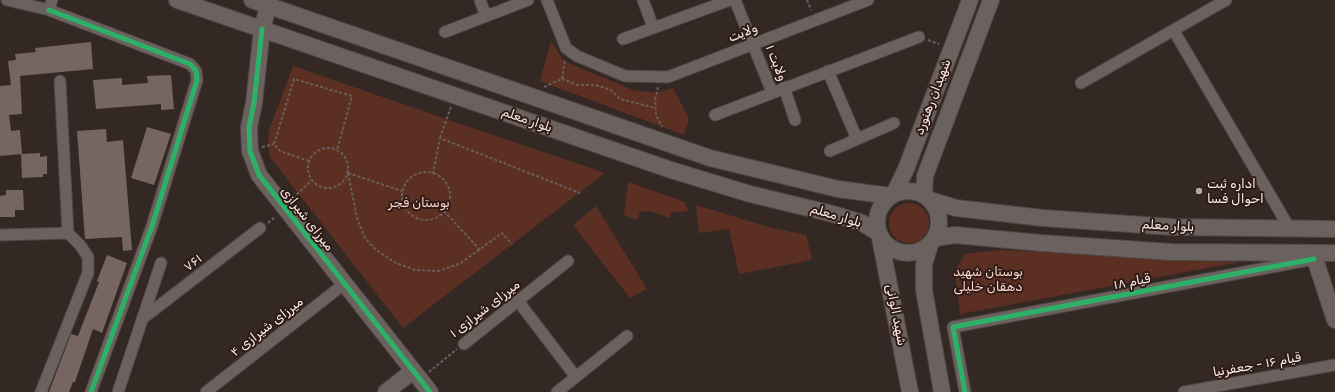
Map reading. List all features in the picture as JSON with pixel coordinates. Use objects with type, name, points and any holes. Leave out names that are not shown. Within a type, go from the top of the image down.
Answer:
[{"type":"main road","name":"بلوار معلم","points":[[176,0],[702,181],[833,214],[862,223],[879,236]]},
{"type":"main road","name":"بلوار معلم","points":[[251,0],[270,2],[531,97],[710,158],[790,179],[838,189],[892,195]]},
{"type":"main road","points":[[243,22],[251,0]]},
{"type":"main road","name":"شهیدان رهنورد","points":[[892,195],[906,169],[970,0]]},
{"type":"main road","name":"شهیدان رهنورد","points":[[927,197],[925,176],[991,0]]},
{"type":"main road","name":"میرزای شیرازی","points":[[270,2],[262,29],[254,103],[249,127],[250,151],[259,174],[421,381]]},
{"type":"main road","points":[[933,241],[916,252],[899,252],[885,244],[879,236],[876,222],[880,206],[892,195],[908,190],[927,197],[939,214],[938,230],[924,264],[924,290],[942,392]]},
{"type":"main road","name":"بلوار معلم","points":[[927,197],[956,208],[1043,218],[1172,227],[1335,229]]},
{"type":"main road","name":"بلوار معلم","points":[[933,241],[955,235],[1041,244],[1171,252],[1313,256],[1335,253]]},
{"type":"main road","name":"شهید الوانی","points":[[879,236],[910,392]]},
{"type":"main road","points":[[1313,256],[1335,320]]},
{"type":"main road","points":[[386,392],[421,381]]},
{"type":"street","points":[[7,0],[50,5],[190,64],[196,71],[197,80],[152,226],[91,392]]},
{"type":"street","points":[[480,0],[486,16]]},
{"type":"street","points":[[445,32],[528,0]]},
{"type":"street","points":[[547,0],[566,48]]},
{"type":"street","points":[[643,0],[653,27]]},
{"type":"street","points":[[623,39],[730,0]]},
{"type":"street","name":"ولایت ۱","points":[[735,0],[772,92]]},
{"type":"street","name":"ولایت","points":[[566,48],[577,56],[625,76],[668,77],[868,0]]},
{"type":"street","points":[[1081,83],[1226,0]]},
{"type":"street","points":[[1174,31],[1290,229]]},
{"type":"street","points":[[715,115],[784,87],[919,37]]},
{"type":"street","points":[[828,71],[857,139]]},
{"type":"street","points":[[41,392],[88,273],[88,257],[80,245],[68,233],[60,81]]},
{"type":"street","points":[[784,87],[795,120]]},
{"type":"street","points":[[830,150],[894,123]]},
{"type":"street","name":"۷۶۱","points":[[142,319],[260,228]]},
{"type":"street","points":[[0,235],[68,233]]},
{"type":"street","name":"قیام ۱۸","points":[[965,392],[953,327],[1313,256]]},
{"type":"street","name":"میرزای شیرازی ۱","points":[[464,344],[568,261]]},
{"type":"street","points":[[118,392],[161,263]]},
{"type":"street","name":"میرزای شیرازی ۴","points":[[206,392],[344,284]]},
{"type":"street","points":[[518,301],[576,377]]},
{"type":"street","points":[[556,392],[627,336]]},
{"type":"street","name":"قیام ۱۶ - جعفرنیا","points":[[1184,392],[1335,365]]},
{"type":"path","points":[[919,37],[952,48]]},
{"type":"path","points":[[562,79],[566,48]]},
{"type":"path","points":[[662,77],[658,87],[656,115],[670,145]]},
{"type":"path","points":[[309,161],[280,151],[274,144],[294,79],[352,96],[337,150]]},
{"type":"path","points":[[531,97],[541,88],[562,79],[578,85],[595,86],[611,90],[620,99],[656,108]]},
{"type":"path","points":[[433,174],[440,138],[455,96]]},
{"type":"path","points":[[440,138],[580,193]]},
{"type":"path","points":[[348,173],[342,184],[336,188],[322,188],[312,180],[308,168],[309,161],[317,151],[324,148],[337,150],[347,159],[348,173],[357,218],[365,238],[375,249],[394,262],[415,270],[439,270],[461,263],[502,233],[512,244]]},
{"type":"path","points":[[348,173],[403,192]]},
{"type":"path","points":[[426,173],[433,174],[440,177],[449,190],[448,205],[444,212],[432,219],[416,218],[405,207],[403,192],[406,184],[414,176],[426,173]]},
{"type":"path","points":[[260,228],[285,209],[297,193],[312,180]]},
{"type":"path","points":[[444,212],[480,250]]},
{"type":"green space","points":[[551,41],[564,61],[633,90],[656,93],[673,88],[689,119],[684,135],[540,81]]},
{"type":"green space","name":"بوستان فجر","points":[[293,66],[605,173],[403,328],[270,157],[268,144],[269,130]]},
{"type":"green space","points":[[628,182],[685,202],[688,211],[671,213],[670,218],[649,211],[640,212],[637,220],[624,215]]},
{"type":"green space","points":[[909,203],[923,209],[929,223],[923,237],[909,243],[895,237],[889,223],[895,209]]},
{"type":"green space","points":[[696,205],[772,228],[806,235],[812,260],[739,274],[729,229],[699,233]]},
{"type":"green space","points":[[596,206],[647,289],[630,298],[573,225]]},
{"type":"green space","name":"بوستان شهید دهقان خلیلی","points":[[1000,250],[1240,262],[960,314],[955,270],[965,254]]},
{"type":"building","points":[[91,42],[93,69],[20,76],[22,114],[9,115],[11,131],[20,130],[22,154],[0,156],[0,86],[11,85],[8,61],[16,60],[15,54],[36,52],[35,48]]},
{"type":"building","points":[[171,75],[174,109],[161,110],[161,104],[96,109],[93,80],[122,78],[122,85],[148,83],[147,76]]},
{"type":"building","points":[[147,127],[171,134],[154,185],[131,178]]},
{"type":"building","points":[[106,129],[107,142],[123,140],[132,250],[123,251],[122,237],[85,239],[77,131]]},
{"type":"building","points":[[40,153],[40,157],[47,156],[47,174],[43,174],[43,177],[22,178],[21,154]]},
{"type":"building","points":[[6,190],[23,190],[24,210],[15,210],[15,217],[0,217],[0,196],[6,195]]},
{"type":"building","points":[[107,255],[127,263],[102,333],[93,329],[75,382],[73,382],[69,392],[49,392],[71,334],[78,336],[99,282],[97,281]]},
{"type":"cycle path","points":[[49,10],[190,64],[196,71],[197,80],[152,226],[91,392]]},
{"type":"cycle path","points":[[262,29],[254,103],[249,127],[250,151],[259,175],[430,392]]},
{"type":"cycle path","points":[[965,392],[953,327],[1314,259]]},
{"type":"place","name":"اداره ثبت احوال فسا","points":[[1199,191]]}]
